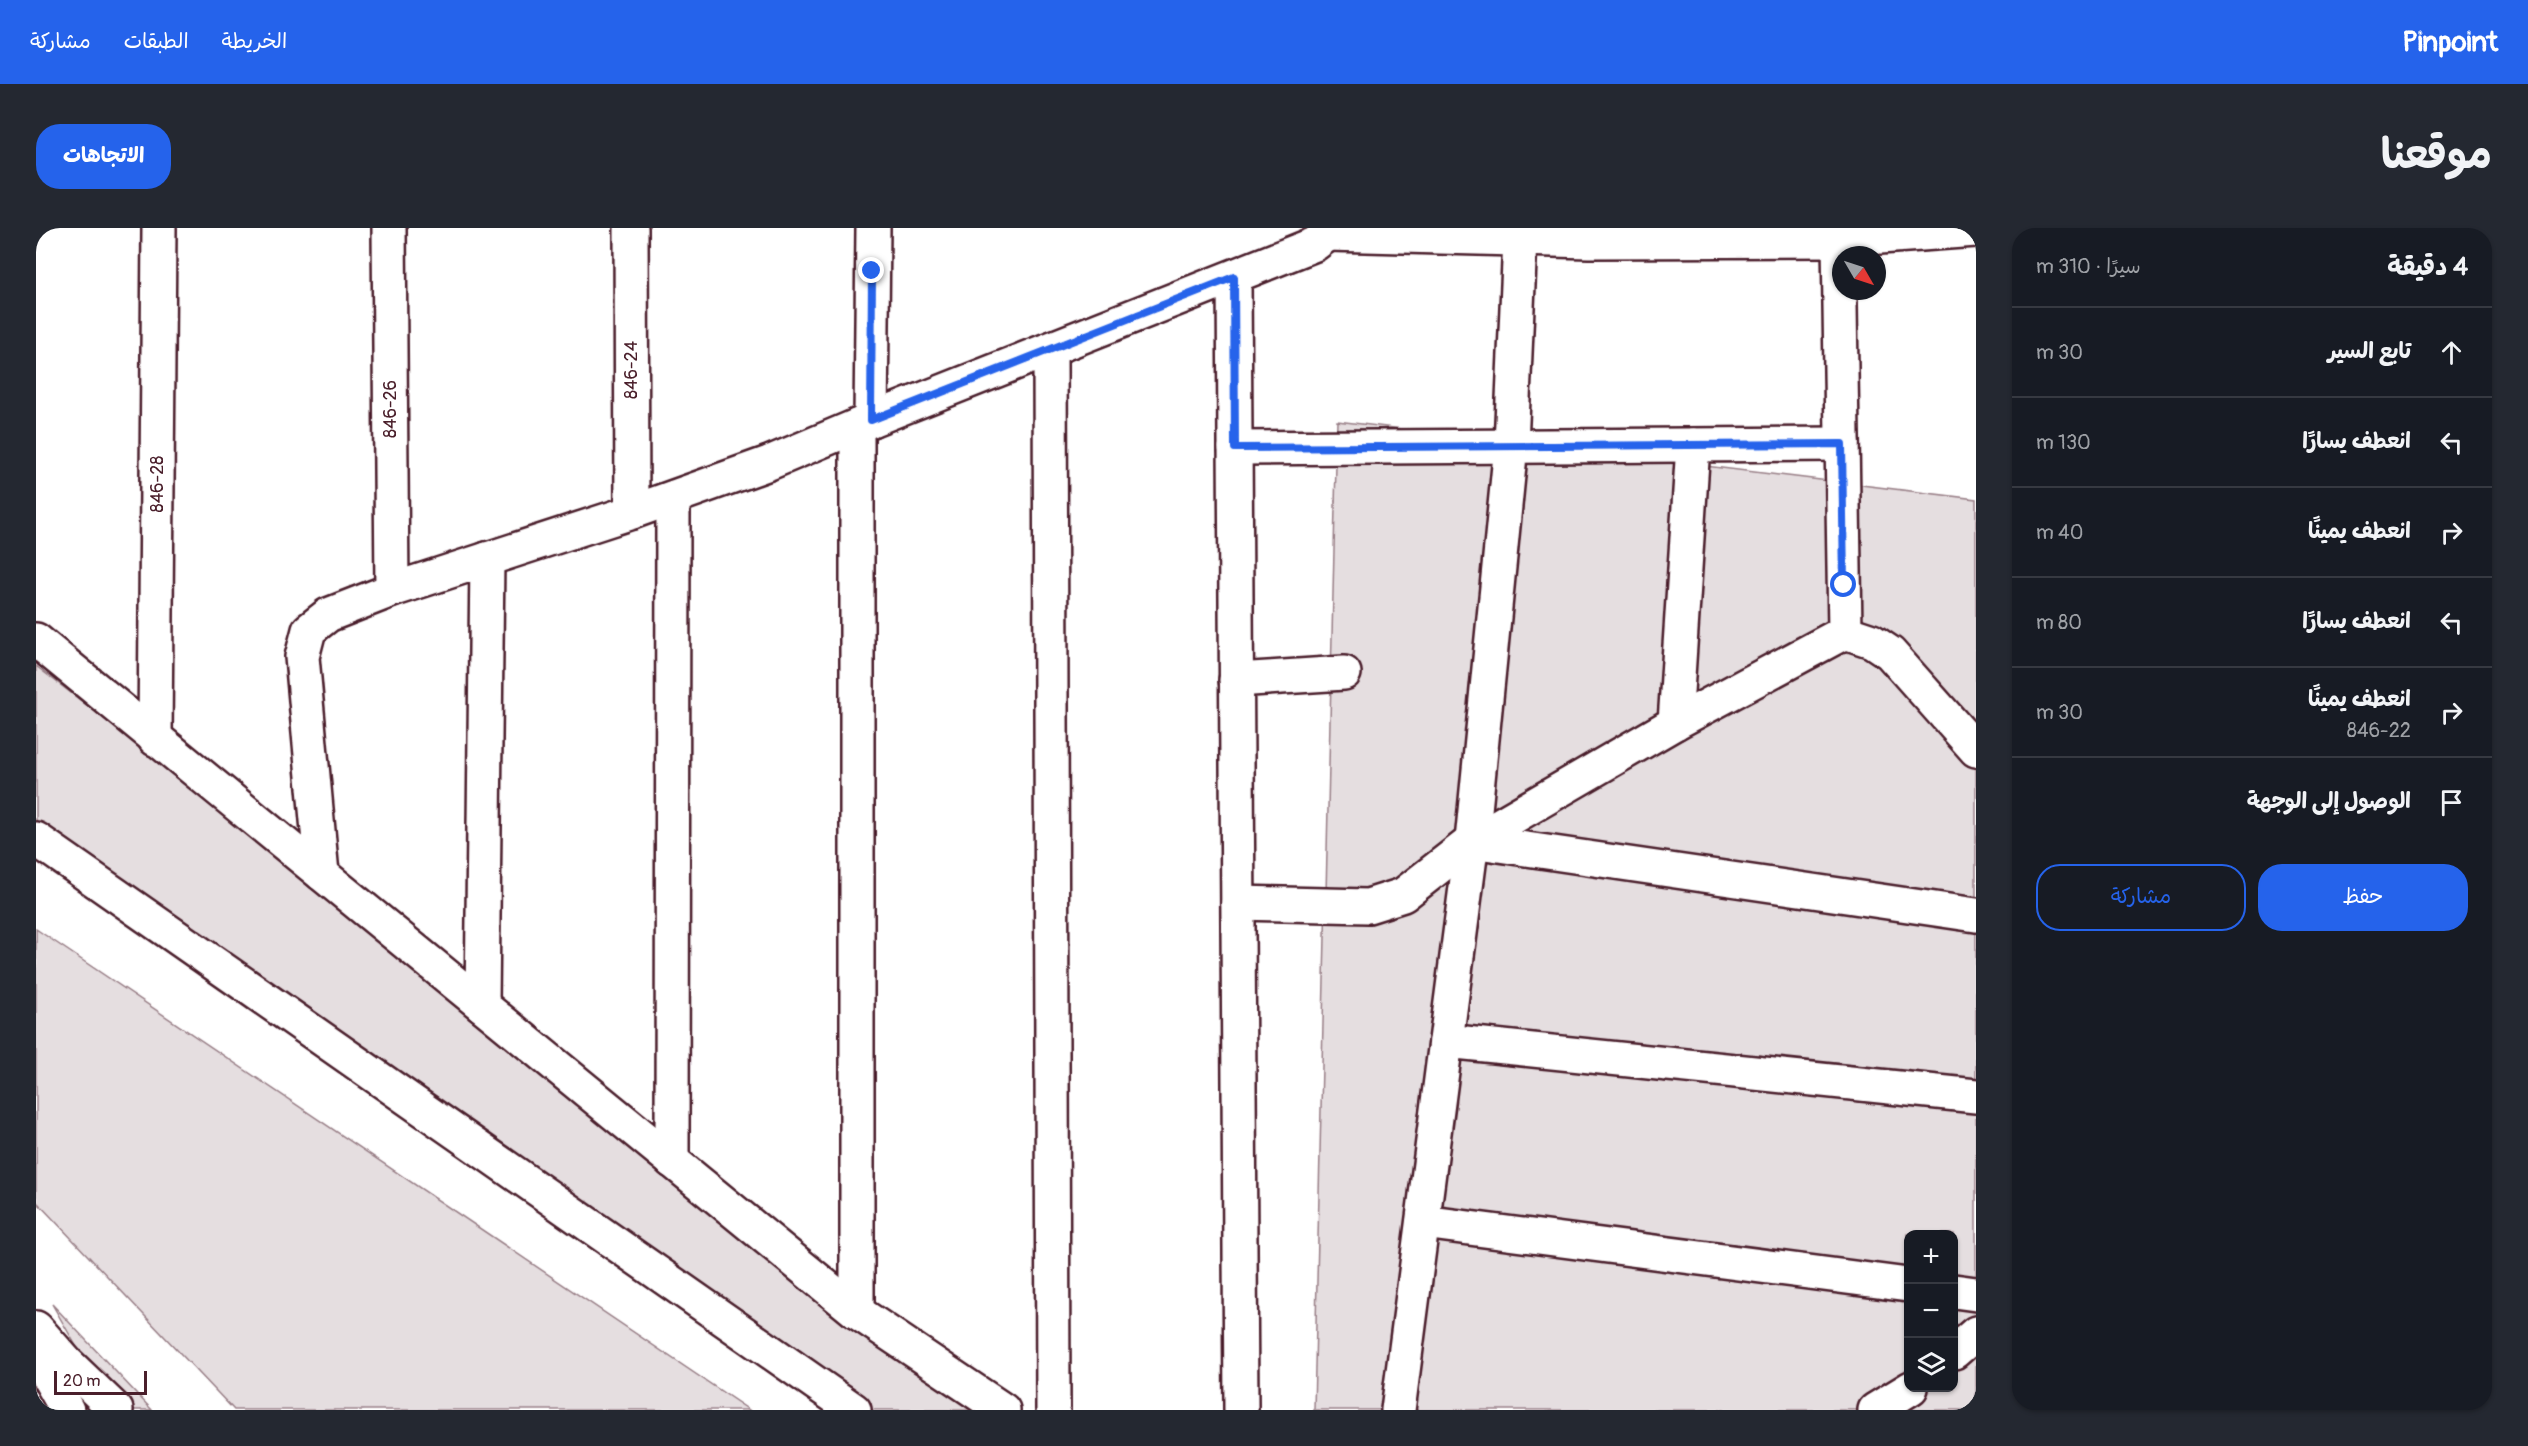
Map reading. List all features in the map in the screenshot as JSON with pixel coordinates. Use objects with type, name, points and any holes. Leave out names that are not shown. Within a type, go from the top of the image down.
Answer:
[{"type":"main road","name":"846-28","points":[[155,739],[159,228]]},
{"type":"main road","name":"846-26","points":[[389,228],[392,590]]},
{"type":"main road","name":"846-24","points":[[631,228],[632,512]]},
{"type":"main road","points":[[857,1312],[864,423],[873,228]]},
{"type":"main road","points":[[322,874],[302,657],[309,630],[328,615],[392,590],[632,512],[770,463],[864,423],[1315,244],[1329,231],[1520,239],[1589,234],[1837,234],[1976,230]]},
{"type":"main road","points":[[1837,234],[1845,632]]},
{"type":"main road","points":[[1398,1410],[1472,841],[1511,445],[1520,239]]},
{"type":"main road","points":[[1234,277],[1241,1410]]},
{"type":"main road","points":[[1050,350],[1053,1410]]},
{"type":"main road","points":[[1235,448],[1842,444]]},
{"type":"main road","points":[[1675,723],[1694,445]]},
{"type":"main road","points":[[672,1161],[673,498]]},
{"type":"main road","points":[[482,1005],[487,559]]},
{"type":"main road","points":[[1238,903],[1368,906],[1403,895],[1472,841],[1675,723],[1845,632],[1872,642],[1890,653],[1976,750]]},
{"type":"main road","points":[[36,640],[857,1312],[1003,1410]]},
{"type":"main road","points":[[1236,680],[1344,673]]},
{"type":"main road","points":[[36,839],[854,1410]]},
{"type":"main road","points":[[1472,841],[1976,915]]},
{"type":"main road","points":[[1446,1041],[1976,1096]]},
{"type":"main road","points":[[1422,1222],[1904,1284]]},
{"type":"main road","points":[[1958,1292],[1976,1294]]},
{"type":"main road","points":[[36,1328],[67,1363],[116,1410]]},
{"type":"main road","points":[[1958,1348],[1976,1333]]},
{"type":"main road","points":[[36,1355],[67,1410]]},
{"type":"main road","points":[[1875,1410],[1904,1392]]},
{"type":"shaded area","points":[[1337,421],[1976,499],[1976,1410],[1314,1410]]},
{"type":"shaded area","points":[[36,666],[999,1410],[873,1410],[404,1089],[36,843]]},
{"type":"shaded area","points":[[36,929],[749,1410],[234,1410],[36,1201]]},
{"type":"shaded area","points":[[52,1304],[152,1410],[113,1410]]},
{"type":"route","points":[[872,271],[871,420],[1234,277],[1235,448],[1842,444],[1844,585]]}]
